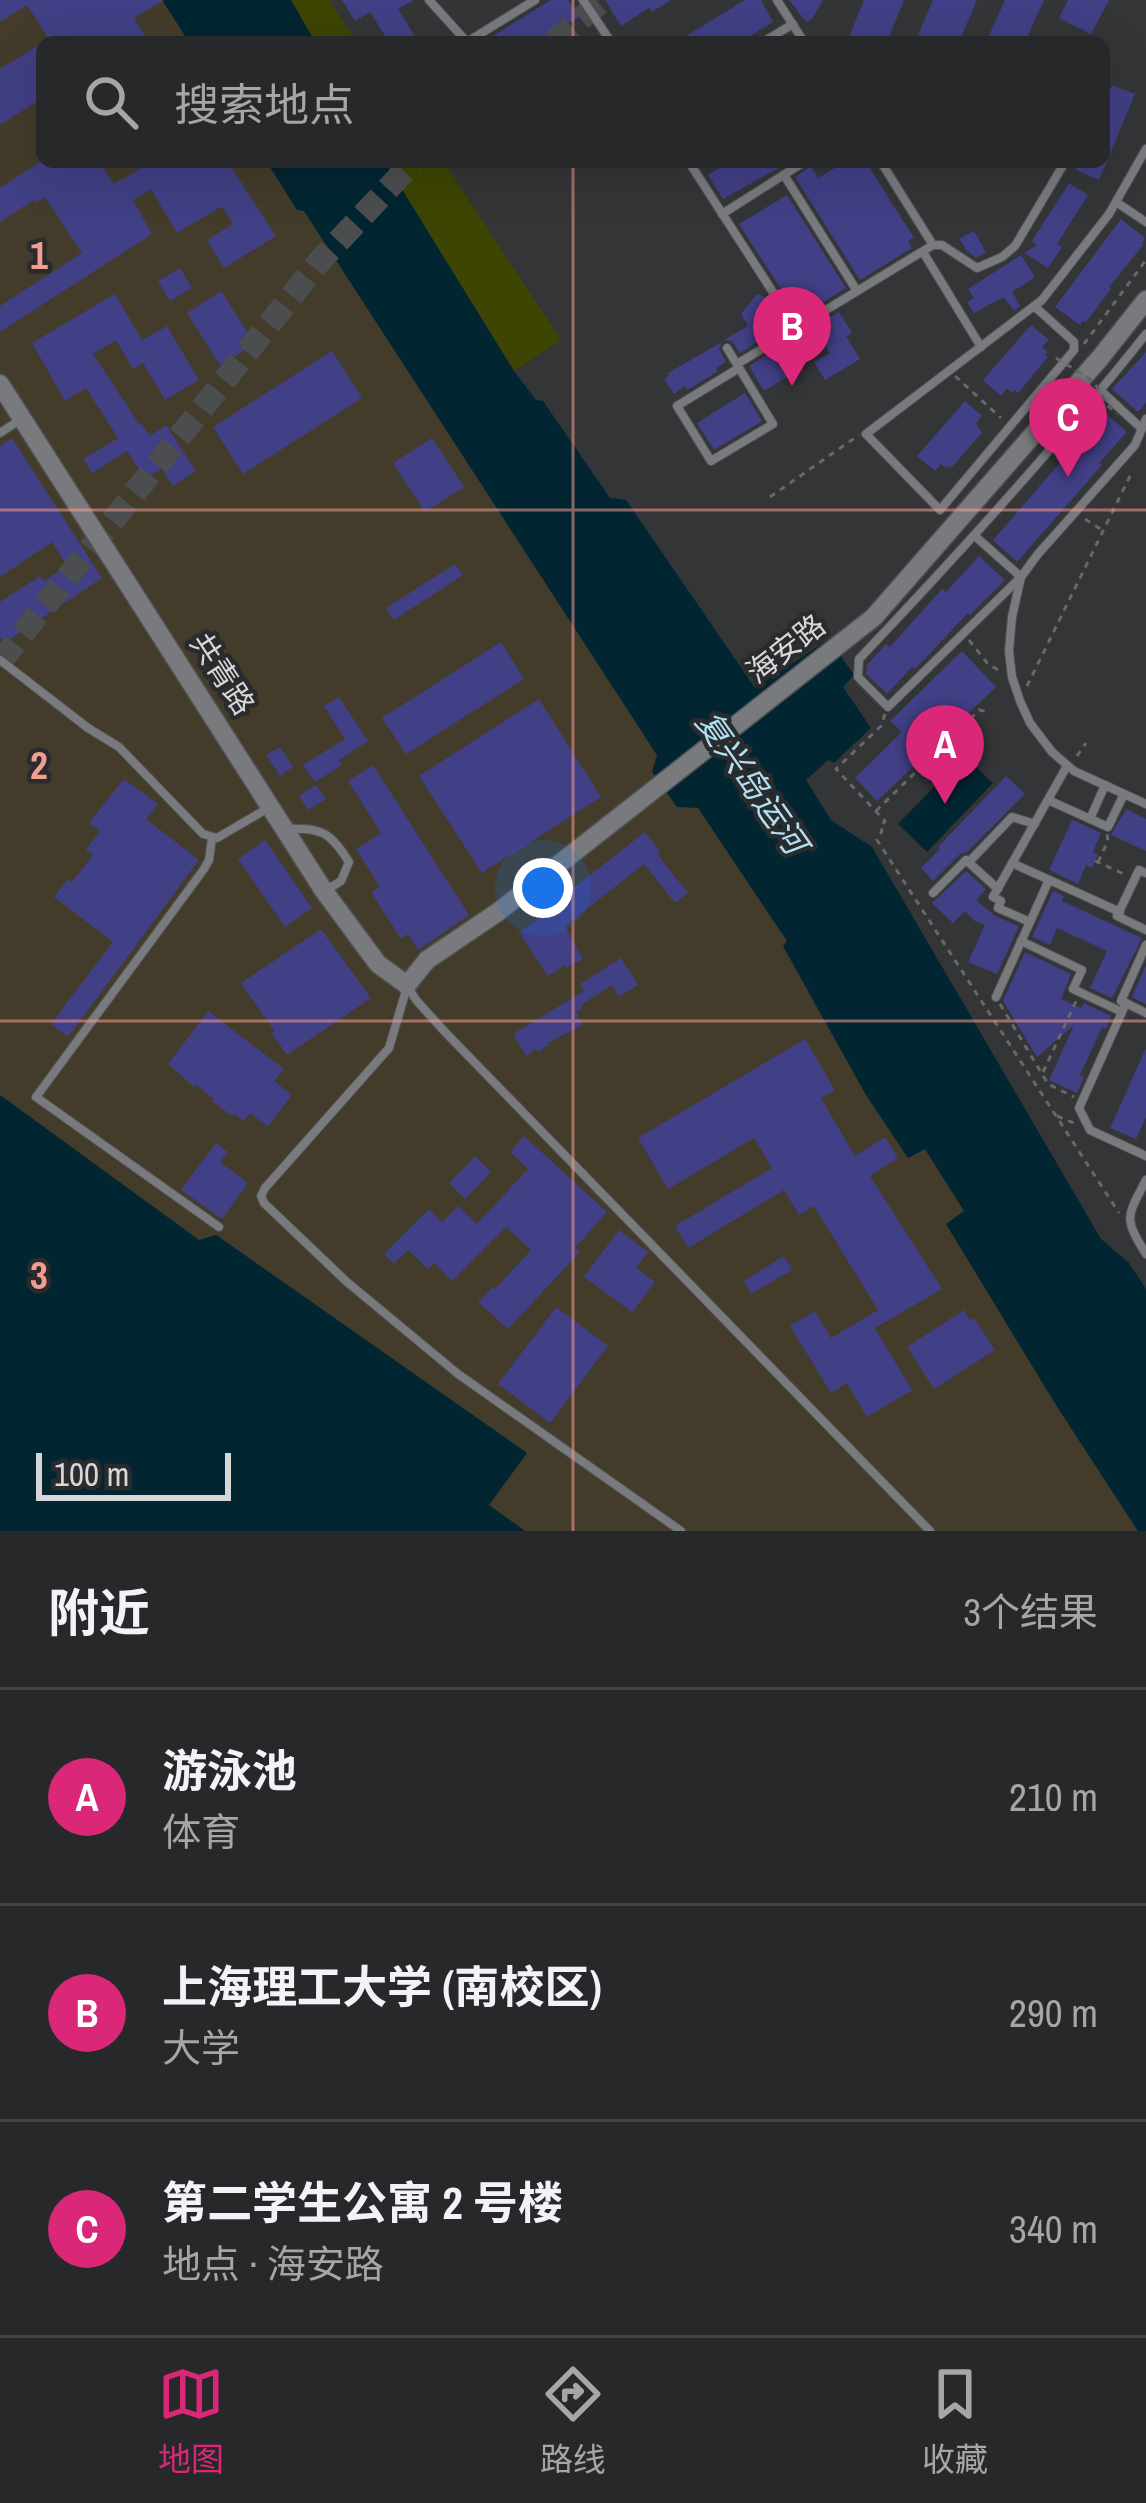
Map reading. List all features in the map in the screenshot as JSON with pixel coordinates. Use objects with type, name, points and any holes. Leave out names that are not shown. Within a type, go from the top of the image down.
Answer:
[{"type":"street","name":"海安路","points":[[407,985],[427,960],[498,911],[887,604],[1146,300]]},
{"type":"street","name":"共青路","points":[[0,384],[324,892],[378,964],[407,985]]},
{"type":"lane","points":[[429,0],[462,36]]},
{"type":"lane","points":[[477,36],[535,0]]},
{"type":"lane","points":[[583,0],[607,36]]},
{"type":"lane","points":[[778,0],[800,36]]},
{"type":"lane","points":[[773,36],[793,24]]},
{"type":"lane","points":[[1034,306],[1075,348],[940,510],[866,434],[1034,306],[1056,284],[1116,202],[1146,149]]},
{"type":"lane","points":[[695,168],[796,328]]},
{"type":"lane","points":[[722,214],[795,168]]},
{"type":"lane","points":[[884,168],[933,245]]},
{"type":"lane","points":[[727,348],[738,366],[773,424],[711,461],[677,406],[738,366],[796,328],[933,245],[942,245],[977,268],[1002,257],[1015,246],[1062,168]]},
{"type":"lane","points":[[784,175],[857,291]]},
{"type":"lane","points":[[1116,202],[1146,222]]},
{"type":"lane","points":[[922,252],[981,346]]},
{"type":"lane","points":[[1101,391],[1121,414],[1144,423],[1135,445],[1021,578],[888,707],[858,676],[859,659],[976,537],[1146,334]]},
{"type":"lane","points":[[0,434],[22,418]]},
{"type":"lane","points":[[976,537],[1021,578]]},
{"type":"lane","points":[[1021,578],[1009,639],[1012,677],[1039,736],[1068,767],[1146,804]]},
{"type":"lane","points":[[0,660],[119,747],[203,834],[212,838],[231,832],[271,807]]},
{"type":"lane","points":[[1030,922],[998,908],[1001,902],[993,898],[1068,767]]},
{"type":"lane","points":[[1090,818],[1106,785]]},
{"type":"lane","points":[[1048,800],[1108,827],[1124,794]]},
{"type":"lane","points":[[969,862],[1012,817],[1034,824]]},
{"type":"lane","points":[[285,829],[306,828],[328,835],[349,862],[340,880],[324,892]]},
{"type":"lane","points":[[212,838],[204,869],[36,1097],[219,1227]]},
{"type":"lane","points":[[933,893],[966,860],[998,889]]},
{"type":"lane","points":[[1012,863],[1120,912]]},
{"type":"lane","points":[[1146,873],[1139,870],[1117,916],[1146,930]]},
{"type":"lane","points":[[996,997],[1048,880]]},
{"type":"lane","points":[[1021,941],[1082,970],[1073,989],[1146,1012]]},
{"type":"lane","points":[[1124,1008],[1120,1001],[1146,945]]},
{"type":"lane","points":[[407,985],[389,1048],[265,1188],[264,1203],[347,1282],[458,1374],[681,1531]]},
{"type":"lane","points":[[407,985],[445,1032],[930,1531]]},
{"type":"lane","points":[[1124,1008],[1079,1108],[1090,1130],[1146,1156]]},
{"type":"lane","points":[[1146,1180],[1129,1219],[1146,1254]]},
{"type":"path","points":[[1084,344],[1146,260]]},
{"type":"path","points":[[1056,358],[1094,380],[1109,407],[1121,414]]},
{"type":"path","points":[[949,371],[1010,426]]},
{"type":"path","points":[[770,497],[854,437],[866,434]]},
{"type":"path","points":[[1020,701],[1132,472]]},
{"type":"path","points":[[1092,493],[1115,508]]},
{"type":"path","points":[[1075,512],[1103,531]]},
{"type":"path","points":[[964,633],[988,664],[1012,677]]},
{"type":"path","points":[[888,707],[880,726],[836,769],[885,821],[877,840],[1120,1216]]},
{"type":"path","points":[[876,811],[980,710],[989,712]]},
{"type":"path","points":[[1068,767],[1086,743]]},
{"type":"path","points":[[1108,827],[1108,841],[1097,862],[1135,879]]},
{"type":"path","points":[[1042,1075],[1080,992]]},
{"type":"path","points":[[996,997],[1048,1084],[1073,1096],[1079,1108]]},
{"type":"path","points":[[1055,1115],[1075,1123]]},
{"type":"shaded area","points":[[0,0],[162,0],[185,36],[36,36],[36,168],[270,168],[297,210],[304,210],[657,756],[653,773],[677,806],[698,808],[788,941],[783,947],[866,1095],[907,1157],[925,1149],[964,1211],[947,1225],[1138,1531],[525,1531],[489,1505],[526,1453],[217,1235],[199,1240],[0,1095]]},
{"type":"green space","points":[[291,0],[329,0],[353,36],[312,36]]},
{"type":"green space","points":[[389,168],[448,168],[561,340],[514,371]]},
{"type":"water","points":[[162,0],[291,0],[312,36],[185,36]]},
{"type":"water","name":"复兴岛运河","points":[[271,168],[389,168],[514,371],[536,400],[543,401],[610,498],[626,500],[755,688],[829,639],[854,675],[843,687],[871,728],[834,763],[828,760],[806,780],[831,820],[872,847],[1101,1239],[1129,1263],[1146,1289],[1146,1531],[1138,1531],[946,1224],[964,1211],[925,1149],[908,1158],[866,1095],[783,946],[787,941],[698,808],[677,807],[652,772],[657,755],[304,211],[297,210]]},
{"type":"water","points":[[964,756],[993,783],[927,852],[898,824]]},
{"type":"water","points":[[0,1095],[199,1240],[216,1235],[527,1453],[489,1505],[525,1531],[0,1531]]},
{"type":"building","points":[[0,0],[164,0],[134,18],[145,36],[47,36],[27,5],[0,22]]},
{"type":"building","points":[[342,0],[414,0],[398,9],[414,36],[385,36],[370,12],[355,21]]},
{"type":"building","points":[[551,0],[568,0],[579,17],[548,36],[493,36]]},
{"type":"building","points":[[605,0],[671,0],[621,26]]},
{"type":"building","points":[[745,0],[761,0],[773,22],[750,36],[686,36]]},
{"type":"building","points":[[789,0],[823,0],[806,22]]},
{"type":"building","points":[[864,0],[904,0],[889,36],[849,36]]},
{"type":"building","points":[[933,0],[977,0],[962,36],[918,36]]},
{"type":"building","points":[[1005,0],[1044,0],[1028,36],[989,36]]},
{"type":"building","points":[[1068,0],[1109,0],[1091,34],[1059,18]]},
{"type":"building","points":[[36,47],[36,102],[0,125],[0,69]]},
{"type":"building","points":[[1112,85],[1135,94],[1110,154]]},
{"type":"building","points":[[36,165],[103,168],[114,184],[142,168],[232,168],[276,236],[224,268],[207,240],[233,224],[222,206],[177,233],[151,189],[133,200],[152,234],[0,332],[0,306],[82,253],[45,197],[0,222],[0,188]]},
{"type":"building","points":[[719,168],[778,168],[723,199],[708,175]]},
{"type":"building","points":[[812,168],[818,178],[835,168],[870,168],[914,238],[908,241],[912,248],[860,280],[795,177]]},
{"type":"building","points":[[1077,168],[1104,168],[1099,180]]},
{"type":"building","points":[[1069,183],[1088,195],[1057,244],[1062,247],[1048,268],[1024,253],[1037,245],[1032,241]]},
{"type":"building","points":[[787,195],[846,288],[799,317],[739,224]]},
{"type":"building","points":[[1121,219],[1145,238],[1144,244],[1080,325],[1055,307]]},
{"type":"building","points":[[974,231],[986,252],[976,258],[959,239]]},
{"type":"building","points":[[1021,255],[1035,277],[1012,292],[1020,306],[1014,311],[1004,297],[974,313],[967,302],[974,298],[968,289]]},
{"type":"building","points":[[180,268],[192,288],[170,301],[158,281]]},
{"type":"building","points":[[221,291],[255,344],[220,365],[187,313]]},
{"type":"building","points":[[115,294],[142,340],[167,326],[199,380],[165,400],[143,363],[133,369],[116,340],[93,354],[139,424],[150,436],[166,425],[196,471],[173,486],[162,468],[145,479],[127,451],[92,473],[83,459],[118,438],[86,388],[65,401],[32,343]]},
{"type":"building","points":[[757,294],[767,298],[785,325],[740,353],[732,341],[724,340],[748,326],[741,314]]},
{"type":"building","points":[[839,312],[860,359],[825,380],[814,362],[830,353],[814,327]]},
{"type":"building","points":[[1031,325],[1049,340],[1042,347],[1048,357],[1018,393],[1007,388],[1001,396],[983,380]]},
{"type":"building","points":[[795,338],[802,350],[783,363],[790,375],[764,391],[749,366]]},
{"type":"building","points":[[722,342],[719,349],[726,362],[718,371],[674,394],[664,379],[668,373]]},
{"type":"building","points":[[332,351],[362,398],[243,474],[213,427]]},
{"type":"building","points":[[1146,352],[1146,403],[1138,412],[1112,389]]},
{"type":"building","points":[[745,393],[762,421],[714,450],[697,423]]},
{"type":"building","points":[[965,401],[982,416],[976,423],[982,433],[951,468],[941,464],[935,471],[917,456]]},
{"type":"building","points":[[1102,410],[1127,432],[1017,562],[993,540]]},
{"type":"building","points":[[12,438],[102,578],[6,642],[0,638],[0,602],[40,576],[44,581],[67,566],[52,542],[0,577],[0,446]]},
{"type":"building","points":[[432,438],[464,487],[425,512],[393,463]]},
{"type":"building","points":[[979,556],[1005,580],[887,694],[866,674],[867,665]]},
{"type":"building","points":[[455,564],[463,575],[394,620],[386,608]]},
{"type":"building","points":[[501,642],[524,679],[406,754],[382,718]]},
{"type":"building","points":[[962,651],[996,687],[877,801],[855,778],[902,732],[890,721]]},
{"type":"building","points":[[339,697],[368,741],[315,782],[303,765],[345,739],[324,706]]},
{"type":"building","points":[[539,699],[601,797],[482,873],[419,776]]},
{"type":"building","points":[[280,747],[293,767],[280,776],[266,755]]},
{"type":"building","points":[[373,765],[469,915],[418,950],[408,934],[401,939],[371,892],[380,887],[356,849],[381,833],[348,781]]},
{"type":"building","points":[[1006,776],[1025,794],[933,881],[921,868]]},
{"type":"building","points":[[124,779],[158,804],[146,819],[199,860],[68,1037],[51,1024],[113,942],[54,897],[93,855],[86,850],[100,831],[89,823]]},
{"type":"building","points":[[316,785],[326,799],[308,810],[299,796]]},
{"type":"building","points":[[1126,809],[1146,819],[1146,851],[1111,835]]},
{"type":"building","points":[[1072,820],[1101,833],[1092,868],[1086,865],[1078,884],[1049,870]]},
{"type":"building","points":[[645,832],[688,893],[675,903],[644,864],[565,926],[583,959],[548,976],[519,932]]},
{"type":"building","points":[[265,840],[312,908],[285,927],[238,859]]},
{"type":"building","points":[[966,871],[986,889],[976,900],[995,916],[1019,926],[997,974],[968,962],[985,925],[965,911],[953,923],[932,903]]},
{"type":"building","points":[[1053,891],[1064,896],[1062,901],[1142,938],[1112,998],[1090,988],[1107,951],[1057,928],[1050,945],[1032,937]]},
{"type":"building","points":[[321,929],[371,998],[287,1055],[241,983]]},
{"type":"building","points":[[1025,952],[1071,974],[1061,999],[1081,1008],[1084,1003],[1111,1016],[1080,1075],[1084,1077],[1077,1093],[1049,1080],[1074,1025],[1037,1057],[1003,1001]]},
{"type":"building","points":[[621,958],[638,985],[619,997],[612,985],[581,1005],[576,1012],[583,1025],[526,1056],[513,1034],[584,991],[580,984]]},
{"type":"building","points":[[1146,965],[1146,1004],[1132,997]]},
{"type":"building","points":[[208,1011],[284,1069],[274,1081],[292,1095],[268,1127],[250,1113],[244,1121],[232,1116],[168,1064]]},
{"type":"building","points":[[805,1039],[835,1090],[821,1098],[855,1156],[885,1137],[898,1158],[870,1176],[942,1289],[875,1328],[912,1390],[867,1417],[847,1383],[831,1393],[790,1326],[815,1311],[831,1338],[878,1310],[814,1206],[799,1215],[784,1190],[688,1248],[675,1226],[772,1168],[754,1138],[668,1189],[638,1138]]},
{"type":"building","points":[[1146,1048],[1146,1117],[1136,1139],[1110,1128]]},
{"type":"building","points":[[524,1136],[607,1212],[575,1248],[580,1252],[508,1329],[478,1302],[531,1250],[506,1227],[452,1281],[434,1263],[428,1269],[408,1250],[394,1264],[384,1254],[429,1209],[442,1222],[458,1206],[477,1224],[528,1169],[510,1152]]},
{"type":"building","points":[[216,1143],[228,1152],[220,1162],[248,1183],[222,1219],[181,1190]]},
{"type":"building","points":[[475,1156],[491,1172],[465,1199],[449,1183]]},
{"type":"building","points":[[619,1230],[648,1252],[636,1268],[655,1282],[632,1312],[584,1277]]},
{"type":"building","points":[[784,1256],[792,1270],[751,1294],[744,1281]]},
{"type":"building","points":[[556,1307],[608,1346],[550,1423],[498,1384]]},
{"type":"building","points":[[964,1310],[995,1350],[934,1389],[907,1347]]},
{"type":"tunnel","points":[[560,36],[603,0]]},
{"type":"tunnel","points":[[0,662],[318,263],[407,168]]},
{"type":"place","name":"上海理工大学 (南校区)","points":[[792,386]]},
{"type":"place","name":"第二学生公寓 2 号楼","points":[[1068,477]]},
{"type":"place","name":"游泳池","points":[[945,804]]}]
